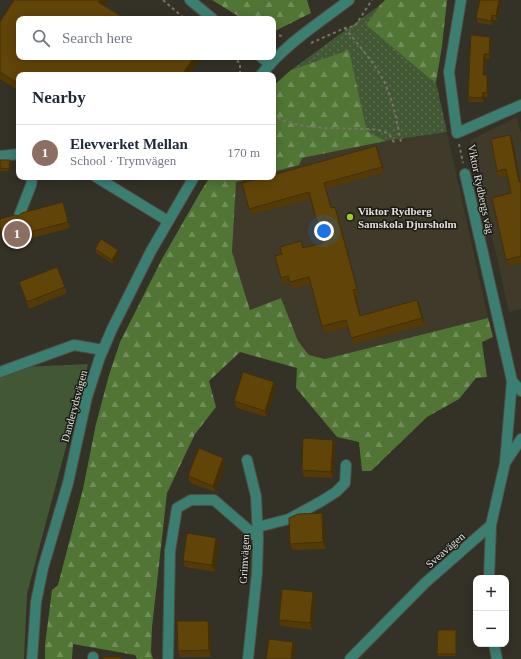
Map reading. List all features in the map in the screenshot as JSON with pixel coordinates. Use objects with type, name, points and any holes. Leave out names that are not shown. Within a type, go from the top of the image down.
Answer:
[{"type":"street","points":[[190,0],[209,16]]},
{"type":"street","points":[[276,58],[294,42],[349,0]]},
{"type":"street","name":"Viktor Rydbergs väg","points":[[457,133],[449,72],[461,0]]},
{"type":"street","points":[[265,60],[270,64]]},
{"type":"street","points":[[263,72],[274,60]]},
{"type":"street","points":[[457,133],[521,105]]},
{"type":"street","points":[[0,156],[16,154]]},
{"type":"street","name":"Viktor Rydbergs väg","points":[[465,174],[512,381],[506,463]]},
{"type":"street","points":[[19,216],[32,180]]},
{"type":"street","points":[[101,180],[168,221]]},
{"type":"street","name":"Danderydsvägen","points":[[32,659],[36,602],[43,568],[68,483],[86,397],[112,329],[148,258],[192,180]]},
{"type":"street","points":[[0,372],[74,345],[103,350]]},
{"type":"street","name":"Viktor Rydbergs väg","points":[[512,381],[521,391]]},
{"type":"street","points":[[489,575],[491,525],[506,463],[521,439]]},
{"type":"street","name":"Grimvägen","points":[[247,460],[256,496],[258,527],[257,573],[248,659]]},
{"type":"street","points":[[258,527],[289,519],[336,492],[345,483],[346,466]]},
{"type":"street","points":[[168,659],[170,551],[177,508],[191,500],[214,500],[258,538]]},
{"type":"street","name":"Sveavägen","points":[[350,659],[426,583],[491,525]]},
{"type":"street","points":[[495,647],[497,659]]},
{"type":"path","points":[[163,0],[182,16]]},
{"type":"path","points":[[307,45],[345,28],[355,26],[372,0]]},
{"type":"path","points":[[345,28],[375,66],[386,84],[394,108],[401,142]]},
{"type":"path","points":[[236,60],[240,63],[240,72]]},
{"type":"path","points":[[276,117],[293,124],[326,128],[373,129],[388,133],[395,144]]},
{"type":"path","name":"Viktor Rydbergs väg","points":[[457,133],[465,174]]},
{"type":"shaded area","points":[[517,117],[521,133],[521,309],[509,312],[470,140]]},
{"type":"shaded area","name":"Viktor Rydberg Samskola Djursholm","points":[[447,132],[488,318],[325,359],[310,355],[298,341],[281,298],[250,310],[232,252],[236,182],[244,180],[276,180],[276,171],[298,165],[302,158],[386,141]]},
{"type":"green space","points":[[212,0],[307,0],[311,13],[276,30],[276,16],[238,16]]},
{"type":"green space","points":[[385,0],[447,0],[436,82],[430,79],[366,25]]},
{"type":"green space","points":[[380,5],[366,25],[430,79],[436,82],[447,132],[386,141],[367,131],[349,51],[291,70]]},
{"type":"green space","points":[[349,50],[367,131],[386,141],[302,158],[299,165],[276,171],[276,83],[291,70]]},
{"type":"green space","points":[[208,180],[244,180],[236,182],[232,252],[250,310],[281,298],[298,341],[309,355],[325,359],[488,318],[493,337],[482,342],[487,377],[476,378],[459,399],[427,417],[371,471],[362,471],[359,442],[337,437],[296,388],[297,368],[240,352],[209,381],[216,407],[195,434],[167,493],[152,627],[151,652],[153,659],[137,659],[135,655],[73,644],[72,659],[45,659],[45,645],[52,590],[58,585],[83,489],[96,424],[109,375],[120,342],[162,259]]},
{"type":"green space","points":[[88,364],[27,594],[24,659],[0,659],[0,368]]},
{"type":"building","points":[[14,0],[100,0],[98,2],[121,16],[16,16],[16,60],[192,60],[184,72],[16,72],[16,82],[0,72],[0,22]]},
{"type":"building","points":[[480,0],[499,0],[496,16],[492,15],[491,21],[476,18]]},
{"type":"building","points":[[471,35],[490,37],[489,54],[484,54],[483,75],[487,75],[487,93],[483,92],[482,98],[468,97]]},
{"type":"building","points":[[510,135],[519,182],[521,182],[521,256],[506,260],[492,198],[511,193],[506,169],[497,171],[491,139]]},
{"type":"building","points":[[376,146],[382,167],[324,183],[331,208],[335,207],[357,289],[353,290],[360,316],[417,300],[422,318],[351,338],[346,320],[322,326],[309,277],[290,282],[288,276],[281,278],[275,256],[282,254],[280,247],[301,241],[303,248],[323,243],[309,192],[249,209],[242,183],[253,180],[276,180],[276,174]]},
{"type":"building","points":[[0,160],[10,160],[9,169],[0,168]]},
{"type":"building","points":[[63,202],[68,222],[3,239],[0,219],[14,215],[18,216],[22,213]]},
{"type":"building","points":[[101,239],[118,250],[112,260],[95,249]]},
{"type":"building","points":[[57,267],[65,287],[27,302],[19,282]]},
{"type":"building","points":[[243,372],[274,382],[265,411],[234,401]]},
{"type":"building","points":[[303,438],[333,440],[331,472],[302,470]]},
{"type":"building","points":[[199,448],[223,458],[213,486],[188,476]]},
{"type":"building","points":[[322,513],[323,542],[290,544],[289,518],[298,514]]},
{"type":"building","points":[[187,533],[216,538],[212,565],[183,561]]},
{"type":"building","points":[[282,589],[313,592],[310,623],[279,620]]},
{"type":"building","points":[[177,621],[208,621],[209,650],[178,651]]},
{"type":"building","points":[[438,630],[456,630],[456,654],[437,654]]},
{"type":"building","points":[[269,639],[293,642],[291,659],[266,659]]},
{"type":"building","points":[[103,657],[121,657],[121,659],[103,659]]},
{"type":"place","name":"Viktor Rydberg Samskola Djursholm","points":[[350,217]]},
{"type":"place","name":"Elevverket Mellan","points":[[17,234]]}]
